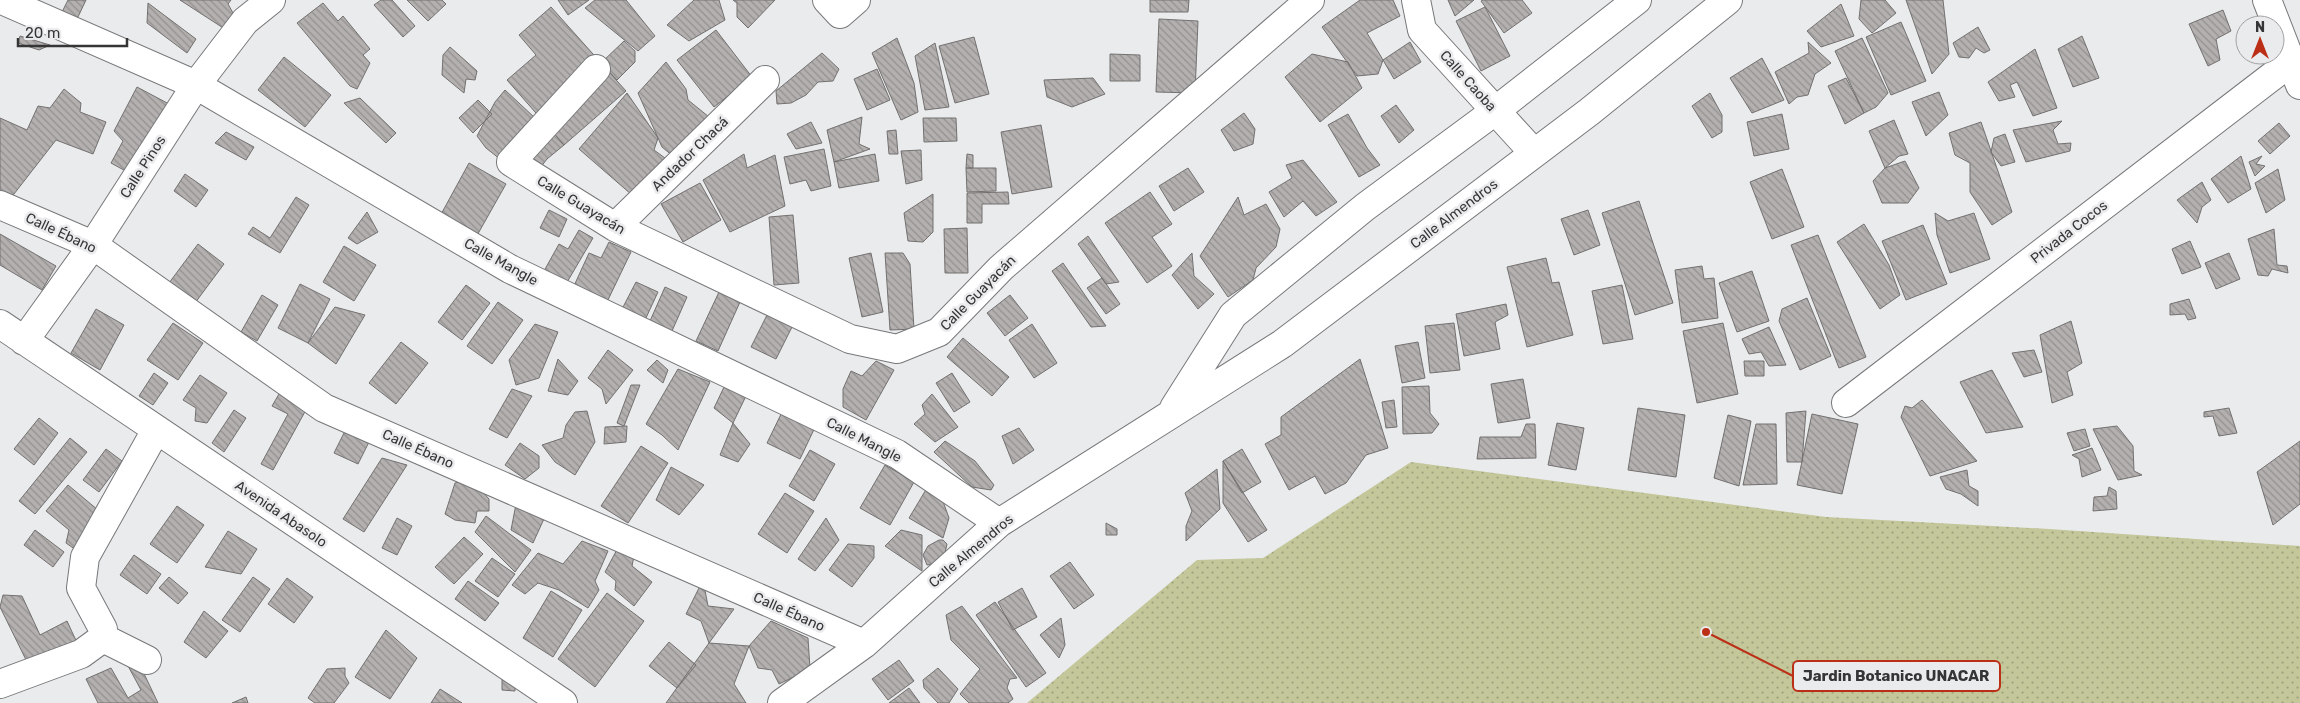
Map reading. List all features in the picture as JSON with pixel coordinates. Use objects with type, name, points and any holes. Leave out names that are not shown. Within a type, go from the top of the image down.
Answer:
[{"type":"street","name":"Calle Mangle","points":[[2,0],[196,85],[510,269],[897,454],[999,523]]},
{"type":"street","name":"Calle Pinos","points":[[24,341],[93,245],[196,85],[244,21],[271,0]]},
{"type":"street","name":"Calle Guayacán","points":[[596,69],[510,162],[614,227],[850,339],[897,349],[938,332],[1001,268],[1310,0]]},
{"type":"street","name":"Calle Caoba","points":[[1416,0],[1422,30],[1534,153]]},
{"type":"street","name":"Calle Almendros","points":[[1170,414],[1233,315],[1365,207],[1495,111],[1637,0]]},
{"type":"street","name":"Calle Almendros","points":[[782,703],[864,644],[999,523],[1282,344],[1590,112],[1728,0]]},
{"type":"street","points":[[2267,0],[2297,69]]},
{"type":"street","name":"Privada Cocos","points":[[1846,403],[2297,69]]},
{"type":"street","name":"Andador Chacá","points":[[614,227],[765,80]]},
{"type":"street","name":"Calle Ébano","points":[[0,205],[93,245],[324,408],[864,644]]},
{"type":"street","name":"Avenida Abasolo","points":[[0,324],[563,703]]},
{"type":"street","points":[[103,638],[103,629],[81,588],[85,557],[156,430]]},
{"type":"street","points":[[103,638],[147,660]]},
{"type":"street","points":[[0,684],[81,654],[103,638]]},
{"type":"green space","points":[[1411,462],[1826,517],[2049,529],[2300,546],[2300,703],[1027,703],[1197,560],[1263,558]]},
{"type":"building","points":[[68,0],[86,0],[77,19],[62,12]]},
{"type":"building","points":[[180,0],[231,0],[228,4],[238,22],[231,33]]},
{"type":"building","points":[[381,0],[392,0],[415,26],[403,37],[374,5]]},
{"type":"building","points":[[407,0],[442,0],[446,4],[428,21]]},
{"type":"building","points":[[558,0],[589,0],[568,15]]},
{"type":"building","points":[[595,0],[626,0],[655,36],[638,51],[585,8]]},
{"type":"building","points":[[694,0],[719,0],[725,20],[689,41],[667,25]]},
{"type":"building","points":[[733,0],[775,0],[748,28],[737,17],[737,3]]},
{"type":"building","points":[[1150,0],[1189,0],[1188,12],[1150,12]]},
{"type":"building","points":[[1360,0],[1393,0],[1400,16],[1367,33],[1383,60],[1378,74],[1357,76],[1322,27]]},
{"type":"building","points":[[1448,0],[1474,0],[1455,16]]},
{"type":"building","points":[[1522,0],[1532,13],[1504,33],[1481,1]]},
{"type":"building","points":[[1861,0],[1885,0],[1896,13],[1872,33],[1859,19]]},
{"type":"building","points":[[1906,0],[1943,0],[1949,54],[1932,74]]},
{"type":"building","points":[[148,3],[196,39],[187,53],[147,23]]},
{"type":"building","points":[[323,3],[338,21],[343,16],[370,49],[363,55],[370,63],[357,89],[350,86],[297,23]]},
{"type":"building","points":[[1841,4],[1854,36],[1821,47],[1807,31]]},
{"type":"building","points":[[551,7],[626,91],[564,145],[507,80],[536,55],[519,35]]},
{"type":"building","points":[[1485,7],[1510,56],[1481,71],[1456,21]]},
{"type":"building","points":[[2223,10],[2231,31],[2216,39],[2220,60],[2208,66],[2189,24]]},
{"type":"building","points":[[1159,19],[1198,21],[1195,93],[1156,92]]},
{"type":"building","points":[[1901,22],[1926,81],[1891,95],[1866,37]]},
{"type":"building","points":[[1978,27],[1990,50],[1984,53],[1976,48],[1969,58],[1959,57],[1953,43]]},
{"type":"building","points":[[716,30],[752,77],[714,107],[677,60]]},
{"type":"building","points":[[20,36],[50,45],[39,50],[18,43]]},
{"type":"building","points":[[2082,36],[2099,78],[2073,87],[2058,49]]},
{"type":"building","points":[[974,37],[989,94],[955,103],[939,46]]},
{"type":"building","points":[[897,38],[914,83],[918,112],[901,120],[872,53]]},
{"type":"building","points":[[1862,38],[1888,93],[1876,107],[1864,113],[1835,51]]},
{"type":"building","points":[[624,41],[635,51],[635,62],[617,80],[601,63]]},
{"type":"building","points":[[1410,42],[1421,62],[1394,79],[1383,60]]},
{"type":"building","points":[[1808,42],[1831,63],[1815,74],[1808,95],[1797,97],[1789,104],[1775,72],[1809,53]]},
{"type":"building","points":[[935,43],[949,107],[925,110],[915,56]]},
{"type":"building","points":[[450,47],[477,71],[475,80],[466,79],[464,93],[442,75],[443,55]]},
{"type":"building","points":[[2035,49],[2057,108],[2033,116],[2017,82],[2010,85],[2015,97],[1999,101],[1988,82]]},
{"type":"building","points":[[822,53],[839,69],[833,81],[818,82],[806,95],[791,103],[777,104],[776,91]]},
{"type":"building","points":[[1110,54],[1140,55],[1140,81],[1110,81]]},
{"type":"building","points":[[1312,54],[1348,62],[1362,88],[1320,122],[1285,77]]},
{"type":"building","points":[[284,57],[331,95],[305,127],[258,90]]},
{"type":"building","points":[[1762,58],[1784,100],[1752,113],[1730,78]]},
{"type":"building","points":[[666,62],[686,89],[688,100],[714,121],[674,157],[662,147],[638,93]]},
{"type":"building","points":[[877,69],[890,100],[867,110],[854,79]]},
{"type":"building","points":[[1093,78],[1105,94],[1072,107],[1047,97],[1044,80]]},
{"type":"building","points":[[1846,78],[1864,113],[1845,124],[1828,86]]},
{"type":"building","points":[[137,87],[169,104],[131,174],[111,163],[123,141],[114,131]]},
{"type":"building","points":[[64,89],[81,103],[80,112],[106,122],[93,154],[56,140],[7,203],[0,200],[0,118],[27,130],[38,106],[50,108]]},
{"type":"building","points":[[505,90],[564,145],[547,159],[529,182],[486,148],[477,136],[495,102]]},
{"type":"building","points":[[1939,92],[1948,115],[1926,136],[1912,102]]},
{"type":"building","points":[[627,93],[658,138],[654,150],[669,161],[632,195],[579,149]]},
{"type":"building","points":[[1710,93],[1722,115],[1722,132],[1712,138],[1692,106]]},
{"type":"building","points":[[360,98],[396,133],[386,143],[344,103]]},
{"type":"building","points":[[478,100],[492,114],[473,133],[459,118]]},
{"type":"building","points":[[1396,105],[1414,130],[1399,143],[1381,116]]},
{"type":"building","points":[[1244,113],[1255,129],[1253,144],[1234,151],[1221,130]]},
{"type":"building","points":[[1348,114],[1367,148],[1380,165],[1359,177],[1328,125]]},
{"type":"building","points":[[1782,114],[1789,149],[1754,156],[1747,122]]},
{"type":"building","points":[[862,117],[859,144],[870,149],[834,162],[827,130]]},
{"type":"building","points":[[923,118],[956,118],[957,141],[924,142]]},
{"type":"building","points":[[1894,120],[1908,154],[1899,156],[1885,168],[1869,131]]},
{"type":"building","points":[[2062,121],[2053,130],[2058,144],[2071,143],[2070,151],[2026,162],[2013,130]]},
{"type":"building","points":[[811,122],[822,143],[796,149],[787,134]]},
{"type":"building","points":[[1981,122],[2012,212],[1992,225],[1970,192],[1970,163],[1955,155],[1949,133]]},
{"type":"building","points":[[2279,123],[2290,136],[2270,154],[2258,141]]},
{"type":"building","points":[[1041,125],[1052,187],[1012,194],[1001,132]]},
{"type":"building","points":[[896,130],[898,154],[889,154],[887,131]]},
{"type":"building","points":[[226,132],[254,147],[246,160],[215,143]]},
{"type":"building","points":[[2005,134],[2015,162],[2001,166],[1991,152],[1994,138]]},
{"type":"building","points":[[824,149],[831,186],[811,191],[806,180],[790,184],[784,157]]},
{"type":"building","points":[[921,150],[922,180],[906,184],[901,151]]},
{"type":"building","points":[[744,154],[747,168],[775,155],[785,206],[730,232],[703,180]]},
{"type":"building","points":[[875,154],[879,181],[839,188],[834,162]]},
{"type":"building","points":[[967,154],[973,155],[973,168],[966,168]]},
{"type":"building","points":[[2241,156],[2251,189],[2228,203],[2211,179]]},
{"type":"building","points":[[2262,156],[2256,164],[2265,166],[2255,176],[2249,162]]},
{"type":"building","points":[[1303,160],[1337,202],[1316,216],[1303,201],[1284,217],[1269,192],[1292,178],[1286,165]]},
{"type":"building","points":[[1905,161],[1919,188],[1908,203],[1882,203],[1873,181],[1885,168]]},
{"type":"building","points":[[469,163],[506,184],[475,239],[439,218]]},
{"type":"building","points":[[966,168],[996,168],[996,191],[967,192]]},
{"type":"building","points":[[1188,168],[1204,192],[1174,211],[1159,186]]},
{"type":"building","points":[[1782,169],[1804,227],[1772,239],[1750,182]]},
{"type":"building","points":[[2278,169],[2285,200],[2266,213],[2255,183]]},
{"type":"building","points":[[185,174],[208,190],[196,207],[174,191]]},
{"type":"building","points":[[2202,182],[2211,200],[2202,207],[2197,223],[2177,200]]},
{"type":"building","points":[[700,183],[721,220],[683,242],[661,204]]},
{"type":"building","points":[[1008,192],[1009,204],[982,204],[982,223],[967,223],[967,193]]},
{"type":"building","points":[[1150,192],[1172,224],[1152,237],[1172,266],[1147,283],[1105,223]]},
{"type":"building","points":[[933,194],[933,232],[923,242],[908,241],[904,213]]},
{"type":"building","points":[[296,197],[309,205],[280,253],[248,234],[253,227],[270,238]]},
{"type":"building","points":[[1238,197],[1244,215],[1266,204],[1280,229],[1276,247],[1256,268],[1253,280],[1228,297],[1200,256]]},
{"type":"building","points":[[1639,201],[1673,303],[1635,315],[1602,213]]},
{"type":"building","points":[[549,210],[567,219],[559,237],[540,228]]},
{"type":"building","points":[[1588,210],[1600,245],[1574,255],[1561,219]]},
{"type":"building","points":[[367,212],[378,232],[357,244],[348,238]]},
{"type":"building","points":[[1935,213],[1948,221],[1974,213],[1990,259],[1950,273],[1937,235]]},
{"type":"building","points":[[793,215],[799,283],[774,285],[769,217]]},
{"type":"building","points":[[1864,224],[1889,265],[1900,295],[1880,309],[1837,242]]},
{"type":"building","points":[[1923,225],[1947,284],[1906,300],[1882,241]]},
{"type":"building","points":[[967,228],[968,273],[945,273],[944,229]]},
{"type":"building","points":[[2274,229],[2277,265],[2287,266],[2288,273],[2272,269],[2268,276],[2258,275],[2248,239]]},
{"type":"building","points":[[579,230],[593,238],[566,284],[544,271],[559,244],[568,249]]},
{"type":"building","points":[[0,234],[56,266],[42,290],[0,265]]},
{"type":"building","points":[[1818,235],[1866,357],[1839,368],[1791,245]]},
{"type":"building","points":[[1088,236],[1119,282],[1106,284],[1078,244]]},
{"type":"building","points":[[2190,241],[2201,267],[2182,274],[2172,249]]},
{"type":"building","points":[[609,242],[631,252],[606,304],[573,288],[589,253],[601,258]]},
{"type":"building","points":[[198,244],[224,264],[195,303],[169,283]]},
{"type":"building","points":[[344,246],[376,265],[354,301],[323,282]]},
{"type":"building","points":[[871,253],[883,312],[862,317],[849,258]]},
{"type":"building","points":[[885,253],[903,253],[910,264],[914,329],[890,330]]},
{"type":"building","points":[[1192,253],[1194,276],[1214,294],[1198,309],[1172,275]]},
{"type":"building","points":[[2229,253],[2240,279],[2216,289],[2205,263]]},
{"type":"building","points":[[1546,258],[1552,283],[1559,282],[1573,335],[1527,347],[1507,267]]},
{"type":"building","points":[[1063,263],[1106,326],[1091,327],[1052,271]]},
{"type":"building","points":[[1702,266],[1704,279],[1714,278],[1718,318],[1682,323],[1675,270]]},
{"type":"building","points":[[1752,271],[1769,321],[1737,332],[1719,283]]},
{"type":"building","points":[[1102,278],[1120,304],[1106,314],[1087,288]]},
{"type":"building","points":[[636,282],[658,292],[645,320],[622,309]]},
{"type":"building","points":[[300,284],[330,299],[308,343],[278,328]]},
{"type":"building","points":[[466,285],[490,303],[462,340],[438,322]]},
{"type":"building","points":[[1622,285],[1633,339],[1603,344],[1592,291]]},
{"type":"building","points":[[665,287],[687,297],[672,331],[650,321]]},
{"type":"building","points":[[719,292],[740,302],[718,351],[696,341]]},
{"type":"building","points":[[262,295],[278,305],[257,341],[241,332]]},
{"type":"building","points":[[1010,295],[1028,318],[1005,336],[987,313]]},
{"type":"building","points":[[1807,298],[1831,356],[1800,370],[1779,321],[1782,309]]},
{"type":"building","points":[[2189,299],[2196,318],[2188,320],[2185,314],[2170,315],[2170,304]]},
{"type":"building","points":[[498,302],[523,320],[492,364],[467,346]]},
{"type":"building","points":[[1506,304],[1508,315],[1495,322],[1500,349],[1464,356],[1456,314]]},
{"type":"building","points":[[335,307],[365,315],[336,364],[308,343]]},
{"type":"building","points":[[96,309],[124,325],[100,370],[71,353]]},
{"type":"building","points":[[768,313],[793,325],[776,359],[751,347]]},
{"type":"building","points":[[2071,321],[2082,363],[2067,372],[2073,395],[2052,403],[2040,335]]},
{"type":"building","points":[[173,323],[203,343],[178,380],[147,360]]},
{"type":"building","points":[[1454,323],[1460,370],[1430,373],[1425,326]]},
{"type":"building","points":[[1723,323],[1738,394],[1697,403],[1683,331]]},
{"type":"building","points":[[535,324],[558,332],[539,378],[516,385],[509,360]]},
{"type":"building","points":[[1032,324],[1057,363],[1034,378],[1009,340]]},
{"type":"building","points":[[1769,327],[1786,365],[1769,366],[1761,352],[1749,354],[1742,339]]},
{"type":"building","points":[[963,338],[1009,377],[992,396],[947,357]]},
{"type":"building","points":[[401,342],[428,363],[396,404],[369,383]]},
{"type":"building","points":[[1418,342],[1425,378],[1402,383],[1395,346]]},
{"type":"building","points":[[608,350],[633,370],[606,404],[602,389],[588,378]]},
{"type":"building","points":[[2034,350],[2042,372],[2024,377],[2012,353]]},
{"type":"building","points":[[558,359],[578,381],[568,395],[548,391]]},
{"type":"building","points":[[1360,359],[1388,448],[1366,455],[1346,483],[1325,494],[1315,476],[1289,490],[1265,444],[1281,435],[1281,417]]},
{"type":"building","points":[[657,360],[668,370],[663,383],[647,370]]},
{"type":"building","points":[[876,361],[894,370],[866,420],[843,407],[843,389],[851,371],[862,376]]},
{"type":"building","points":[[1744,361],[1764,361],[1764,376],[1745,376]]},
{"type":"building","points":[[678,369],[710,382],[678,450],[662,435],[646,424]]},
{"type":"building","points":[[1992,370],[2023,427],[1986,433],[1960,382]]},
{"type":"building","points":[[154,373],[168,383],[153,405],[139,396]]},
{"type":"building","points":[[952,373],[970,402],[954,412],[936,383]]},
{"type":"building","points":[[200,375],[227,393],[207,423],[195,421],[196,408],[183,400]]},
{"type":"building","points":[[1523,379],[1530,418],[1498,423],[1491,384]]},
{"type":"building","points":[[631,385],[640,385],[624,426],[617,423]]},
{"type":"building","points":[[725,385],[746,396],[733,423],[714,408]]},
{"type":"building","points":[[1429,386],[1430,413],[1439,424],[1432,433],[1403,434],[1402,387]]},
{"type":"building","points":[[512,389],[532,396],[507,438],[489,429]]},
{"type":"building","points":[[279,394],[307,408],[273,470],[261,464],[288,414],[272,406]]},
{"type":"building","points":[[932,394],[958,427],[935,442],[914,424],[925,414],[922,405]]},
{"type":"building","points":[[1394,400],[1397,427],[1386,428],[1382,402]]},
{"type":"building","points":[[1922,400],[1977,461],[1930,476],[1901,417],[1905,406],[1912,408]]},
{"type":"building","points":[[785,406],[818,421],[800,459],[767,443]]},
{"type":"building","points":[[1638,408],[1685,415],[1676,477],[1628,470]]},
{"type":"building","points":[[2229,408],[2237,433],[2219,436],[2213,416],[2204,417],[2204,412]]},
{"type":"building","points":[[234,410],[246,418],[224,452],[212,443]]},
{"type":"building","points":[[587,411],[595,442],[575,475],[555,462],[542,445],[563,438],[566,425],[575,412]]},
{"type":"building","points":[[1806,411],[1802,462],[1787,462],[1786,413]]},
{"type":"building","points":[[1812,414],[1858,424],[1842,494],[1797,485]]},
{"type":"building","points":[[1728,415],[1751,421],[1739,486],[1714,478]]},
{"type":"building","points":[[39,418],[58,433],[34,465],[14,449]]},
{"type":"building","points":[[733,423],[750,444],[738,462],[720,455]]},
{"type":"building","points":[[1557,423],[1584,428],[1576,470],[1548,465]]},
{"type":"building","points":[[1526,424],[1535,424],[1536,458],[1477,459],[1480,437],[1521,437]]},
{"type":"building","points":[[1756,424],[1776,424],[1777,484],[1743,485]]},
{"type":"building","points":[[627,426],[626,442],[604,444],[605,427]]},
{"type":"building","points":[[2117,426],[2133,446],[2134,471],[2142,475],[2118,480],[2093,429]]},
{"type":"building","points":[[1019,428],[1034,450],[1013,464],[1002,436]]},
{"type":"building","points":[[2085,429],[2090,446],[2074,451],[2067,433]]},
{"type":"building","points":[[345,431],[369,442],[358,464],[334,453]]},
{"type":"building","points":[[70,438],[87,452],[35,514],[19,501]]},
{"type":"building","points":[[945,441],[975,461],[994,485],[991,490],[972,487],[934,452]]},
{"type":"building","points":[[2300,441],[2300,504],[2273,525],[2257,472]]},
{"type":"building","points":[[520,443],[539,456],[539,468],[525,479],[505,465]]},
{"type":"building","points":[[641,446],[668,463],[628,523],[601,506]]},
{"type":"building","points":[[2092,448],[2101,470],[2082,477],[2079,459],[2072,455]]},
{"type":"building","points":[[106,449],[122,461],[99,492],[83,480]]},
{"type":"building","points":[[1242,449],[1261,482],[1242,493],[1223,461]]},
{"type":"building","points":[[810,450],[835,464],[814,501],[789,486]]},
{"type":"building","points":[[382,458],[407,465],[364,532],[343,519]]},
{"type":"building","points":[[1223,461],[1267,530],[1248,542],[1223,503]]},
{"type":"building","points":[[885,465],[914,482],[890,525],[860,508]]},
{"type":"building","points":[[671,467],[704,485],[679,515],[656,500]]},
{"type":"building","points":[[1217,469],[1220,509],[1186,541],[1186,526],[1192,511],[1185,493]]},
{"type":"building","points":[[1967,470],[1969,486],[1978,491],[1978,506],[1961,494],[1946,489],[1940,477]]},
{"type":"building","points":[[471,479],[489,499],[489,511],[477,511],[475,523],[455,520],[445,514],[455,483]]},
{"type":"building","points":[[68,485],[104,515],[76,550],[66,543],[69,530],[46,511]]},
{"type":"building","points":[[2109,487],[2116,491],[2117,509],[2093,511],[2094,497],[2107,496]]},
{"type":"building","points":[[927,488],[941,496],[949,518],[943,538],[909,518]]},
{"type":"building","points":[[785,493],[814,511],[787,553],[758,534]]},
{"type":"building","points":[[517,499],[548,510],[533,543],[511,530]]},
{"type":"building","points":[[177,506],[204,525],[177,563],[150,544]]},
{"type":"building","points":[[486,516],[531,550],[515,572],[475,532]]},
{"type":"building","points":[[397,518],[412,526],[397,555],[382,548]]},
{"type":"building","points":[[826,518],[839,540],[815,571],[798,559]]},
{"type":"building","points":[[1106,523],[1117,529],[1117,535],[1106,535]]},
{"type":"building","points":[[35,530],[64,552],[53,567],[24,545]]},
{"type":"building","points":[[901,530],[922,535],[922,571],[885,546]]},
{"type":"building","points":[[228,531],[257,549],[241,574],[205,567]]},
{"type":"building","points":[[464,537],[483,554],[454,584],[435,567]]},
{"type":"building","points":[[943,540],[947,544],[945,553],[937,563],[927,565],[923,555],[928,546]]},
{"type":"building","points":[[582,541],[608,551],[595,581],[599,590],[588,608],[559,590],[538,583],[525,594],[512,585],[538,553],[563,564]]},
{"type":"building","points":[[620,544],[635,551],[632,566],[652,582],[634,606],[615,590],[616,581],[605,572]]},
{"type":"building","points":[[848,544],[874,546],[874,558],[852,587],[829,570]]},
{"type":"building","points":[[134,555],[161,574],[147,594],[120,575]]},
{"type":"building","points":[[492,558],[515,574],[498,597],[475,581]]},
{"type":"building","points":[[1070,562],[1094,595],[1074,609],[1050,576]]},
{"type":"building","points":[[169,577],[188,593],[178,604],[159,588]]},
{"type":"building","points":[[253,577],[270,589],[240,632],[222,620]]},
{"type":"building","points":[[287,578],[313,597],[294,623],[268,604]]},
{"type":"building","points":[[703,580],[708,606],[734,609],[709,643],[701,621],[686,614]]},
{"type":"building","points":[[468,581],[499,603],[485,621],[455,599]]},
{"type":"building","points":[[1022,588],[1037,617],[1013,630],[998,602]]},
{"type":"building","points":[[551,591],[582,610],[553,657],[523,638]]},
{"type":"building","points":[[607,593],[644,621],[595,687],[558,659]]},
{"type":"building","points":[[3,595],[22,596],[40,635],[67,621],[79,647],[31,670],[0,607]]},
{"type":"building","points":[[995,602],[1046,673],[1026,687],[976,615]]},
{"type":"building","points":[[962,606],[1017,678],[1010,679],[1007,688],[1013,699],[1008,703],[969,703],[960,694],[980,669],[951,640],[946,615]]},
{"type":"building","points":[[204,611],[228,631],[206,658],[184,642]]},
{"type":"building","points":[[1061,618],[1065,645],[1059,658],[1040,635]]},
{"type":"building","points":[[771,621],[808,638],[810,669],[779,684],[772,670],[758,668],[749,646]]},
{"type":"building","points":[[386,630],[417,658],[390,699],[355,677]]},
{"type":"building","points":[[669,642],[696,665],[677,688],[649,666]]},
{"type":"building","points":[[709,643],[749,646],[734,684],[746,703],[666,703]]},
{"type":"building","points":[[137,659],[158,703],[98,703],[86,679],[111,668],[128,698],[141,690],[127,664]]},
{"type":"building","points":[[899,660],[914,681],[888,700],[872,679]]},
{"type":"building","points":[[345,668],[345,676],[349,683],[334,703],[315,703],[308,698],[327,669]]},
{"type":"building","points":[[938,668],[958,689],[949,703],[938,703],[924,688],[923,680]]},
{"type":"building","points":[[502,679],[515,679],[515,691],[502,690]]},
{"type":"building","points":[[909,688],[920,703],[889,703]]},
{"type":"building","points":[[440,689],[462,703],[431,703]]},
{"type":"building","points":[[246,697],[248,703],[232,703]]},
{"type":"place","name":"Jardin Botanico UNACAR","points":[[1706,632]]}]
